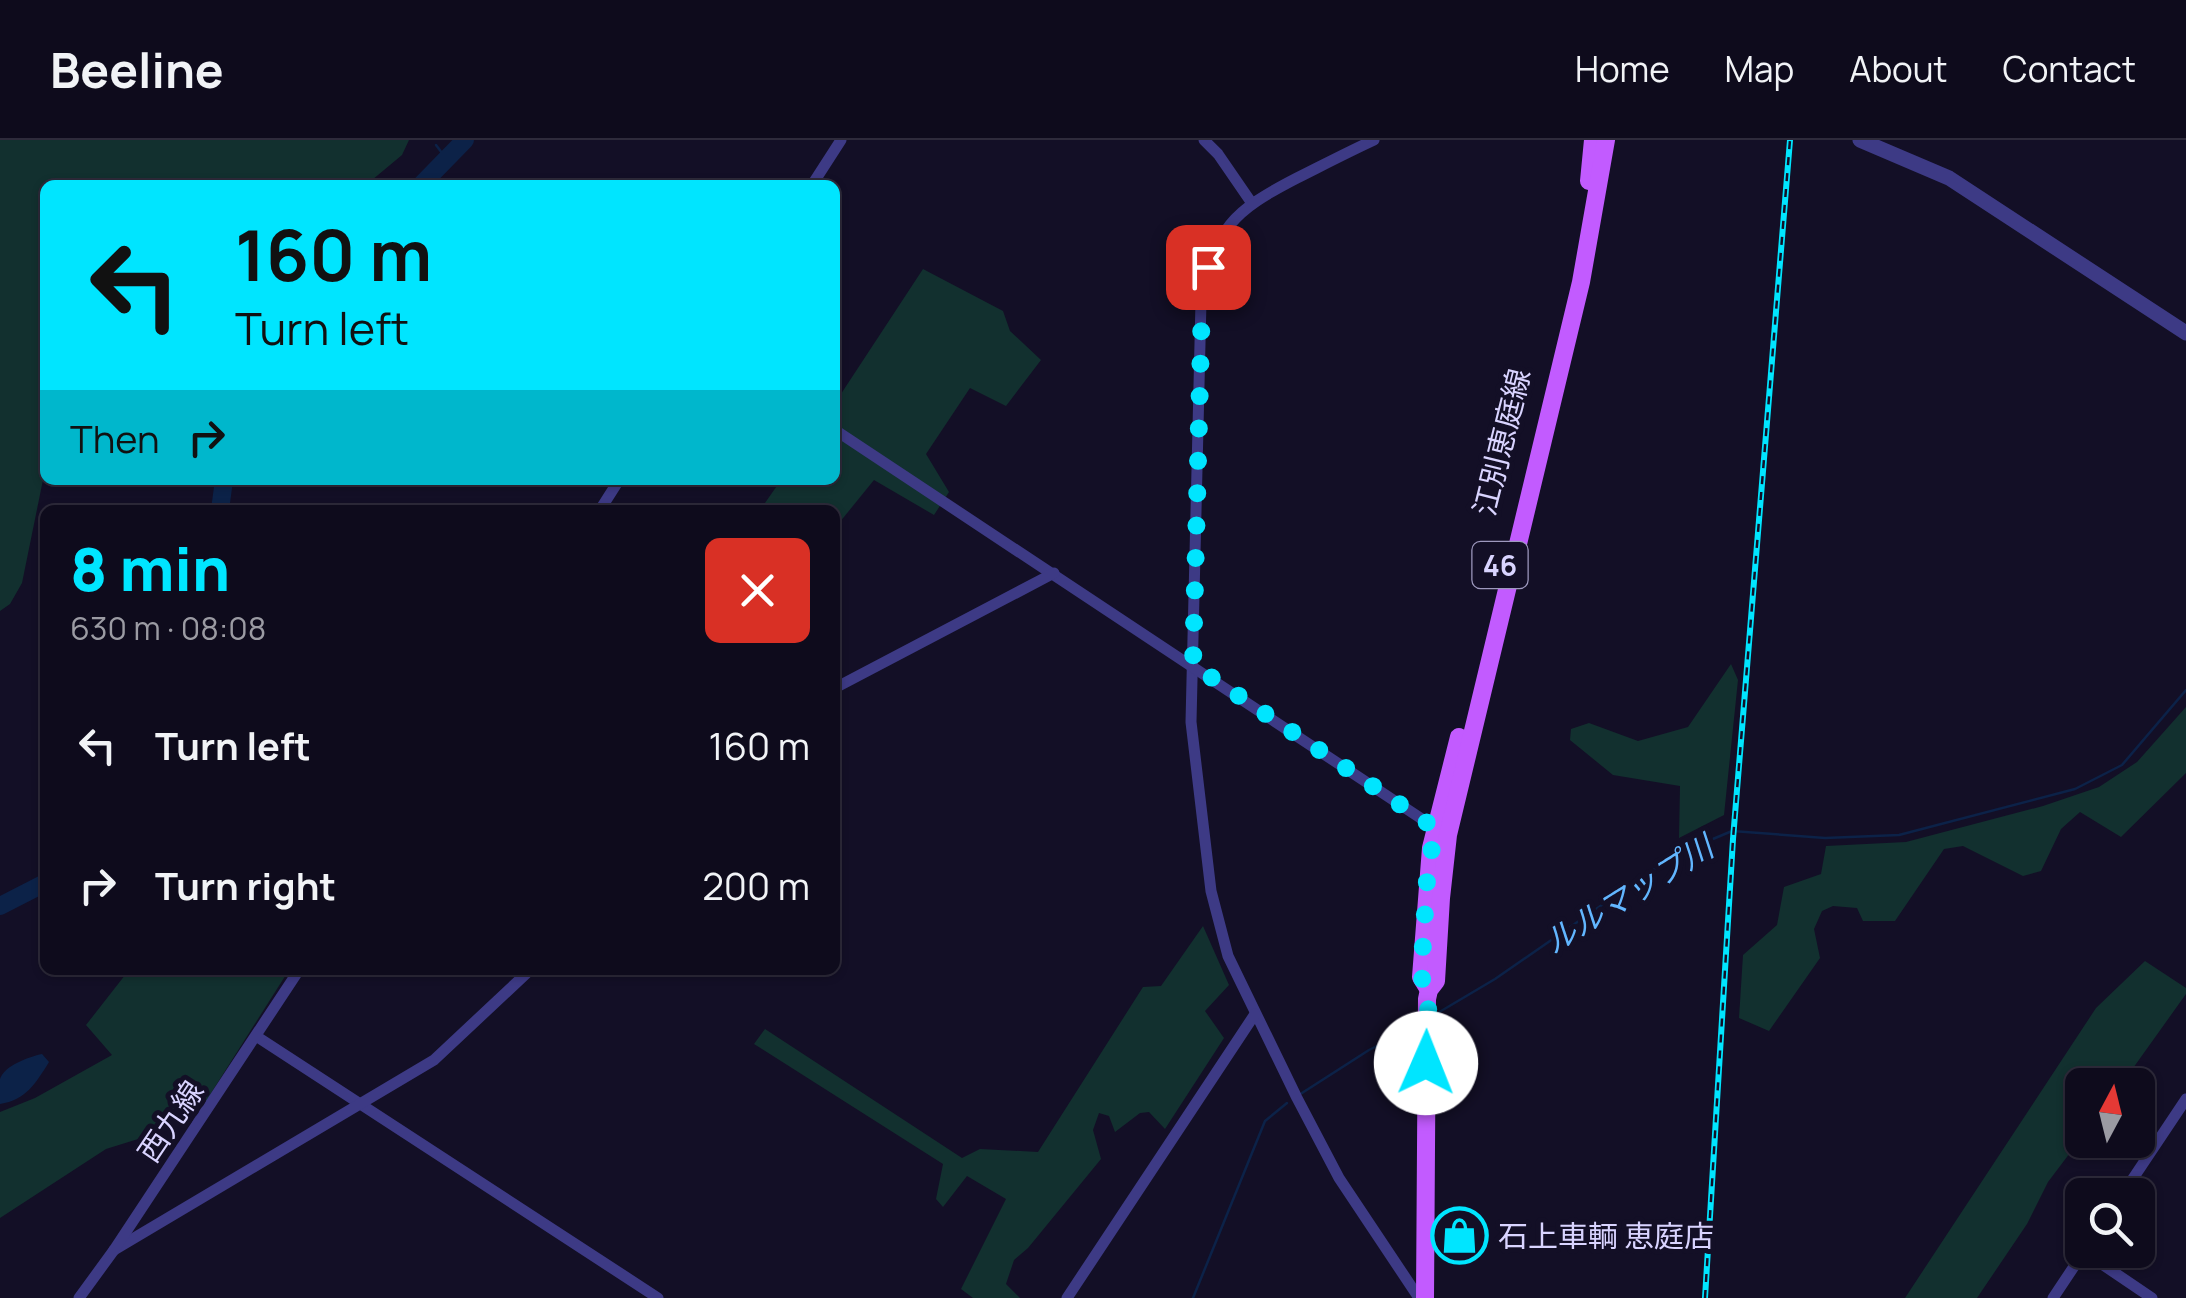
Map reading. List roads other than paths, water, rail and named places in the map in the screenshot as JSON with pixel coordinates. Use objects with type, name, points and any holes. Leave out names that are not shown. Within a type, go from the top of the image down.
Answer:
[{"type":"main road","name":"江別恵庭線","points":[[1441,831],[1570,276],[1590,177],[1593,140]]},
{"type":"main road","name":"江別恵庭線","points":[[1422,1298],[1428,994],[1421,977],[1427,880],[1581,282],[1606,140]]},
{"type":"street","points":[[815,180],[841,140]]},
{"type":"street","points":[[1204,140],[1250,202]]},
{"type":"street","points":[[1374,140],[1250,202],[1230,224],[1208,267],[1202,300],[1191,722],[1211,891],[1228,956],[1338,1178],[1422,1298]]},
{"type":"street","points":[[1860,140],[1950,178],[2186,333]]},
{"type":"street","points":[[840,433],[1441,831]]},
{"type":"street","points":[[840,685],[1054,573]]},
{"type":"street","name":"西九線","points":[[79,1298],[295,975]]},
{"type":"street","points":[[114,1250],[434,1060],[525,975]]},
{"type":"street","points":[[1066,1298],[1254,1014]]},
{"type":"street","points":[[256,1036],[658,1298]]},
{"type":"street","points":[[2133,1178],[2186,1098]]},
{"type":"street","points":[[2053,1298],[2073,1268]]},
{"type":"street","points":[[2109,1268],[2152,1298]]},
{"type":"water","points":[[42,1054],[49,1062],[35,1083],[17,1099],[0,1104],[3,1074],[18,1062]]},
{"type":"waterway","points":[[426,180],[465,140]]},
{"type":"waterway","points":[[436,145],[448,161]]},
{"type":"waterway","points":[[221,505],[223,485]]},
{"type":"waterway","name":"ルルマップ川","points":[[1436,1014],[1689,849],[1732,831],[1825,838],[1899,835],[2075,789],[2122,765],[2186,690]]},
{"type":"waterway","points":[[0,906],[40,886]]},
{"type":"waterway","name":"ルルマップ川","points":[[1302,1093],[1369,1050],[1417,1026]]},
{"type":"waterway","name":"ルルマップ川","points":[[1193,1298],[1265,1121],[1287,1103]]},
{"type":"railway","points":[[1705,1298],[1733,839],[1790,140]]},
{"type":"place","name":"石上車輌 恵庭店","points":[[1459,1235]]}]
